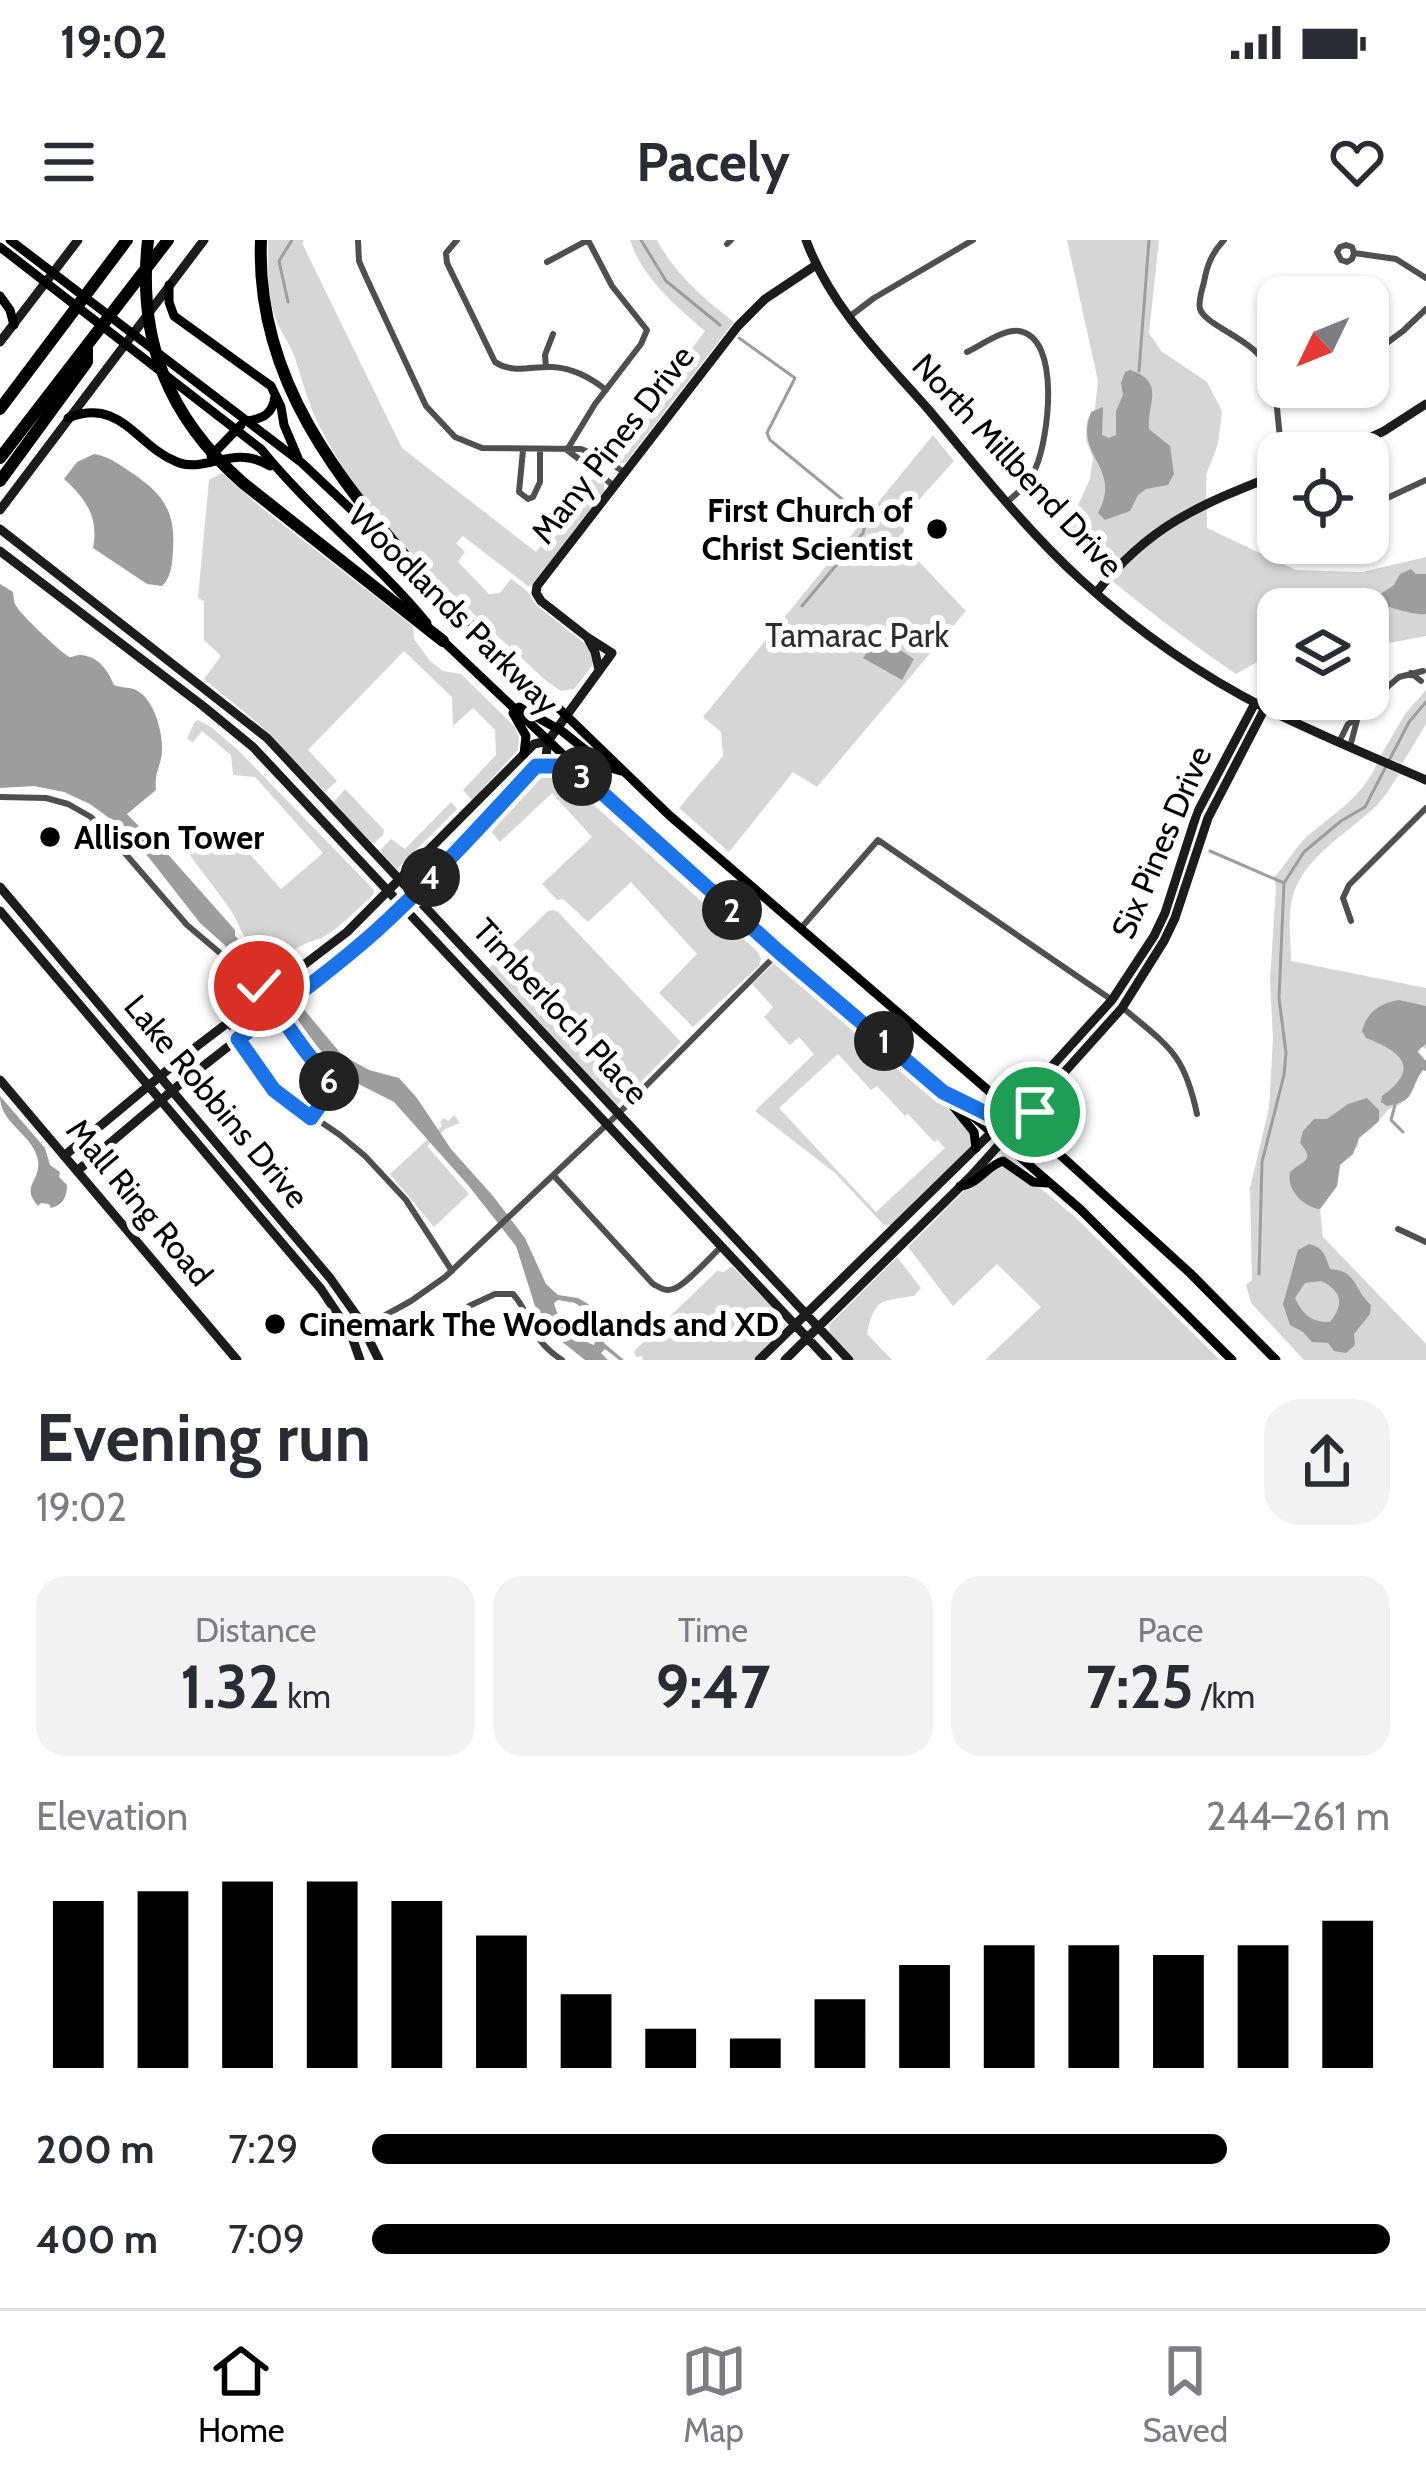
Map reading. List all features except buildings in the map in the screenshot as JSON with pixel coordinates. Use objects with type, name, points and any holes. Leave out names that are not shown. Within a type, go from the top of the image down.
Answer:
[{"type":"highway","points":[[0,409],[128,240]]},
{"type":"highway","points":[[148,240],[146,276],[155,354],[168,391],[187,423],[230,471],[443,641]]},
{"type":"highway","points":[[0,458],[168,240]]},
{"type":"highway","points":[[261,240],[271,330],[296,403],[348,489],[425,579]]},
{"type":"highway","points":[[0,481],[87,362],[87,346]]},
{"type":"highway","points":[[0,392],[25,376]]},
{"type":"main road","points":[[10,240],[18,254]]},
{"type":"main road","points":[[0,247],[18,254],[237,425]]},
{"type":"main road","points":[[169,286],[174,316],[275,391],[302,463]]},
{"type":"main road","points":[[0,296],[14,325]]},
{"type":"main road","points":[[204,462],[237,425],[271,411],[275,391]]},
{"type":"main road","points":[[68,418],[99,411],[111,414],[176,461],[192,465],[244,457],[280,472]]},
{"type":"main road","name":"Woodlands Parkway","points":[[237,425],[302,463],[669,815],[1059,1153],[1276,1360]]},
{"type":"main road","name":"Woodlands Parkway","points":[[237,425],[443,641],[589,781],[779,952],[1095,1223],[1232,1360]]},
{"type":"main road","points":[[504,699],[558,729],[607,766],[626,773]]},
{"type":"main road","points":[[504,699],[524,731],[524,754]]},
{"type":"main road","points":[[536,766],[558,766],[589,781]]},
{"type":"main road","points":[[943,1092],[1002,1121],[1022,1120]]},
{"type":"main road","points":[[943,1092],[974,1132],[976,1148]]},
{"type":"main road","points":[[1038,1100],[1036,1117],[1050,1131],[1059,1153]]},
{"type":"main road","points":[[991,1133],[1011,1133],[1059,1153]]},
{"type":"main road","points":[[960,1186],[970,1185],[1003,1161],[1033,1182],[1049,1183]]},
{"type":"street","points":[[0,342],[78,240]]},
{"type":"street","points":[[0,510],[204,240]]},
{"type":"street","points":[[358,240],[359,261],[371,289],[426,406],[445,429],[482,448],[581,448],[624,472]]},
{"type":"street","points":[[457,240],[446,254],[447,263],[490,355],[503,368],[578,372],[606,390]]},
{"type":"street","points":[[547,262],[588,240],[612,286],[646,330],[567,450]]},
{"type":"street","name":"North Millbend Drive","points":[[806,240],[849,317],[1063,563],[1158,642],[1257,703]]},
{"type":"street","points":[[849,317],[973,240]]},
{"type":"street","points":[[1224,240],[1208,265],[1201,312],[1257,352]]},
{"type":"street","points":[[1354,253],[1396,259],[1426,278]]},
{"type":"street","name":"Many Pines Drive","points":[[567,717],[598,670],[595,652],[587,638],[541,601],[535,590],[738,326],[775,291],[816,265]]},
{"type":"street","points":[[1389,342],[1426,309]]},
{"type":"street","points":[[967,352],[1018,331],[1029,335],[1041,350],[1048,380],[1044,442],[1029,482],[1006,502]]},
{"type":"street","points":[[546,367],[553,334]]},
{"type":"street","points":[[1382,432],[1426,404]]},
{"type":"street","points":[[523,450],[519,492],[528,499],[540,482],[540,449]]},
{"type":"street","points":[[567,450],[614,485]]},
{"type":"street","points":[[1389,497],[1426,480]]},
{"type":"street","points":[[1096,593],[1139,548],[1177,518],[1257,483]]},
{"type":"street","name":"Timberloch Place","points":[[0,529],[251,723],[849,1360]]},
{"type":"street","name":"Timberloch Place","points":[[0,551],[227,725],[828,1360]]},
{"type":"street","points":[[57,594],[68,580]]},
{"type":"street","points":[[1389,683],[1423,670]]},
{"type":"street","points":[[1411,673],[1421,682]]},
{"type":"street","name":"Six Pines Drive","points":[[785,1360],[1002,1143],[1159,952],[1210,800],[1257,711]]},
{"type":"street","points":[[77,1171],[172,1090],[371,935],[546,756],[548,741],[567,717]]},
{"type":"street","name":"North Millbend Drive","points":[[1292,720],[1426,780]]},
{"type":"street","points":[[1344,744],[1357,728],[1355,720]]},
{"type":"street","points":[[64,1156],[160,1075],[346,932],[534,744],[548,741]]},
{"type":"street","points":[[286,783],[298,771]]},
{"type":"street","points":[[0,797],[46,797],[91,817],[187,925],[259,986],[329,1078],[329,1088],[311,1118]]},
{"type":"street","points":[[1351,921],[1343,898],[1349,885],[1426,808]]},
{"type":"street","points":[[800,928],[878,840],[1117,1004],[1168,1047],[1182,1063],[1197,1114]]},
{"type":"street","name":"Lake Robbins Drive","points":[[0,887],[342,1292],[379,1360]]},
{"type":"street","name":"Lake Robbins Drive","points":[[0,911],[333,1305],[361,1360]]},
{"type":"street","points":[[42,961],[54,950]]},
{"type":"street","points":[[351,1334],[411,1301],[452,1271],[779,952]]},
{"type":"street","name":"Six Pines Drive","points":[[759,1360],[1117,1004]]},
{"type":"street","points":[[96,1024],[109,1016]]},
{"type":"street","points":[[227,1023],[274,1090],[340,1135],[387,1179],[429,1232],[452,1271]]},
{"type":"street","name":"Mall Ring Road","points":[[0,1080],[237,1360]]},
{"type":"street","points":[[554,1176],[653,1284],[664,1289],[681,1283],[721,1246]]},
{"type":"street","points":[[1398,1229],[1426,1242]]},
{"type":"street","points":[[889,1235],[899,1246]]},
{"type":"street","points":[[294,1258],[306,1248]]},
{"type":"street","points":[[469,1306],[498,1293],[513,1294],[535,1336],[562,1360]]},
{"type":"green space","points":[[268,240],[304,240],[402,448],[536,552],[596,475],[603,480],[605,491],[531,586],[463,536],[456,543],[465,552],[458,562],[489,594],[500,593],[511,579],[588,646],[592,666],[574,689],[561,691],[544,679],[453,594],[395,535],[344,469],[318,424],[274,314]]},
{"type":"green space","points":[[630,240],[657,240],[691,285],[734,322],[625,463],[615,463],[609,458],[705,331],[652,279]]},
{"type":"green space","points":[[1067,240],[1159,240],[1149,333],[1161,351],[1207,382],[1222,411],[1218,444],[1206,475],[1207,528],[1257,552],[1257,564],[1283,564],[1296,570],[1362,572],[1426,557],[1426,636],[1389,643],[1389,588],[1257,588],[1257,662],[1236,674],[1147,609],[1063,538],[1090,479],[1093,458],[1086,440],[1087,421],[1095,409],[1098,381]]},
{"type":"green space","name":"Tamarac Park","points":[[933,435],[954,461],[906,514],[902,544],[966,611],[817,787],[793,772],[729,852],[679,808],[723,756],[721,732],[703,717]]},
{"type":"green space","points":[[222,473],[413,626],[414,639],[430,661],[443,671],[461,674],[515,727],[518,750],[472,800],[463,790],[496,755],[495,730],[473,708],[453,726],[452,697],[404,651],[308,750],[337,781],[325,792],[259,724],[204,679],[221,656],[204,640],[204,601],[198,598],[209,480]]},
{"type":"green space","points":[[1426,690],[1426,724],[1402,764],[1381,755],[1405,714]]},
{"type":"green space","points":[[198,720],[238,750],[374,890],[349,918],[323,937],[283,955],[264,954],[245,937],[185,848],[189,830],[216,840],[231,833],[281,889],[323,853],[255,777],[233,775],[231,755],[202,731],[193,742],[187,739]]},
{"type":"green space","points":[[1377,764],[1399,774],[1386,795],[1325,849],[1296,888],[1290,911],[1291,961],[1426,988],[1426,1049],[1422,1047],[1416,1057],[1409,1094],[1359,1138],[1358,1146],[1340,1165],[1337,1186],[1320,1209],[1323,1237],[1426,1344],[1426,1360],[1304,1360],[1251,1303],[1246,1285],[1252,1280],[1250,1188],[1269,1108],[1274,877],[1306,838],[1356,795]]},
{"type":"green space","points":[[546,770],[558,773],[758,952],[759,966],[693,1027],[659,993],[697,954],[631,882],[588,922],[542,884],[592,837],[552,793],[500,842],[488,828]]},
{"type":"green space","points":[[345,789],[384,830],[373,844],[333,803]]},
{"type":"green space","points":[[451,802],[457,809],[397,869],[381,853],[391,839],[405,849]]},
{"type":"green space","points":[[553,910],[681,1042],[617,1105],[489,968]]},
{"type":"green space","points":[[780,962],[973,1130],[973,1145],[892,1225],[884,1225],[835,1173],[755,1111],[814,1054],[799,1037],[790,1045],[764,1017],[773,1007],[752,984]],"holes":[[[838,1054],[871,1090],[877,1086],[945,1148],[876,1212],[779,1108]]]},
{"type":"green space","points":[[454,1115],[460,1123],[445,1129],[427,1146],[469,1194],[434,1227],[390,1174],[442,1126],[444,1118],[448,1121]]},
{"type":"green space","points":[[993,1162],[1015,1167],[1075,1217],[1220,1360],[985,1360],[1041,1307],[997,1264],[953,1306],[908,1247]]},
{"type":"green space","points":[[897,1257],[921,1288],[914,1296],[880,1304],[867,1334],[892,1360],[854,1360],[830,1334],[829,1325]]},
{"type":"green space","points":[[732,1266],[786,1326],[753,1360],[636,1357],[634,1351],[717,1271]]},
{"type":"shaded area","points":[[1130,370],[1151,387],[1149,429],[1170,446],[1174,474],[1168,485],[1138,495],[1130,511],[1105,520],[1098,513],[1105,484],[1087,427],[1091,412],[1103,407],[1102,435],[1116,435],[1121,383]]},
{"type":"shaded area","points":[[94,454],[140,479],[164,503],[172,523],[173,550],[170,574],[162,586],[147,584],[93,548],[89,509],[64,479],[77,462]]},
{"type":"shaded area","points":[[1411,569],[1426,574],[1426,614],[1389,606],[1389,588]]},
{"type":"shaded area","points":[[0,584],[13,592],[19,610],[60,650],[70,657],[98,661],[114,685],[141,693],[152,707],[162,743],[156,790],[127,814],[157,842],[342,1055],[369,1070],[399,1078],[525,1238],[546,1284],[558,1295],[578,1298],[593,1307],[604,1343],[624,1360],[605,1349],[601,1353],[608,1360],[585,1360],[551,1333],[535,1306],[516,1246],[468,1185],[394,1102],[343,1076],[325,1061],[269,985],[200,923],[116,823],[64,792],[34,786],[0,788]],"holes":[[[554,1303],[575,1303],[589,1312],[597,1335],[594,1345],[569,1329]]]},
{"type":"shaded area","points":[[879,636],[914,659],[902,680],[863,658]]},
{"type":"shaded area","points":[[1399,1000],[1426,1006],[1426,1044],[1417,1051],[1426,1061],[1426,1071],[1408,1098],[1387,1106],[1382,1096],[1401,1077],[1402,1062],[1362,1031],[1375,1010]]},
{"type":"shaded area","points":[[0,1096],[45,1148],[50,1165],[67,1185],[63,1200],[55,1207],[38,1206],[33,1199],[38,1161],[5,1115]]},
{"type":"shaded area","points":[[1367,1098],[1379,1110],[1379,1121],[1359,1138],[1353,1154],[1340,1165],[1337,1186],[1320,1209],[1308,1205],[1293,1191],[1289,1178],[1307,1157],[1300,1143],[1303,1131],[1314,1119],[1327,1119]]},
{"type":"shaded area","points":[[1309,1244],[1318,1248],[1330,1269],[1351,1277],[1371,1305],[1370,1314],[1354,1334],[1355,1345],[1346,1353],[1334,1351],[1328,1343],[1312,1342],[1290,1325],[1283,1304],[1298,1250]],"holes":[[[1305,1283],[1328,1285],[1339,1303],[1330,1322],[1318,1321],[1295,1298]]]},
{"type":"waterway","points":[[288,302],[279,261],[292,240]]},
{"type":"waterway","points":[[641,240],[666,281],[720,325]]},
{"type":"waterway","points":[[1139,371],[1149,240]]},
{"type":"waterway","points":[[739,338],[795,378],[767,433],[770,440],[866,522],[863,533],[802,606]]},
{"type":"waterway","points":[[1259,1274],[1262,1162],[1286,1053],[1279,998],[1284,883],[1304,852],[1365,807],[1409,722],[1426,702]]},
{"type":"waterway","points":[[1210,851],[1284,883]]},
{"type":"waterway","points":[[1395,1105],[1391,1120],[1403,1132]]},
{"type":"place","name":"First Church of Christ Scientist","points":[[937,529]]},
{"type":"place","name":"Allison Tower","points":[[50,837]]},
{"type":"place","name":"Cinemark The Woodlands and XD","points":[[275,1324]]},
{"type":"route","points":[[259,986],[276,1008],[280,1013],[285,1019],[295,1039],[329,1078],[329,1088],[311,1118],[274,1090],[238,1039],[266,1018],[302,991],[324,974],[382,925],[536,766],[548,764],[589,781],[943,1092],[1002,1121],[1022,1120],[1038,1100],[1035,1112]]}]
